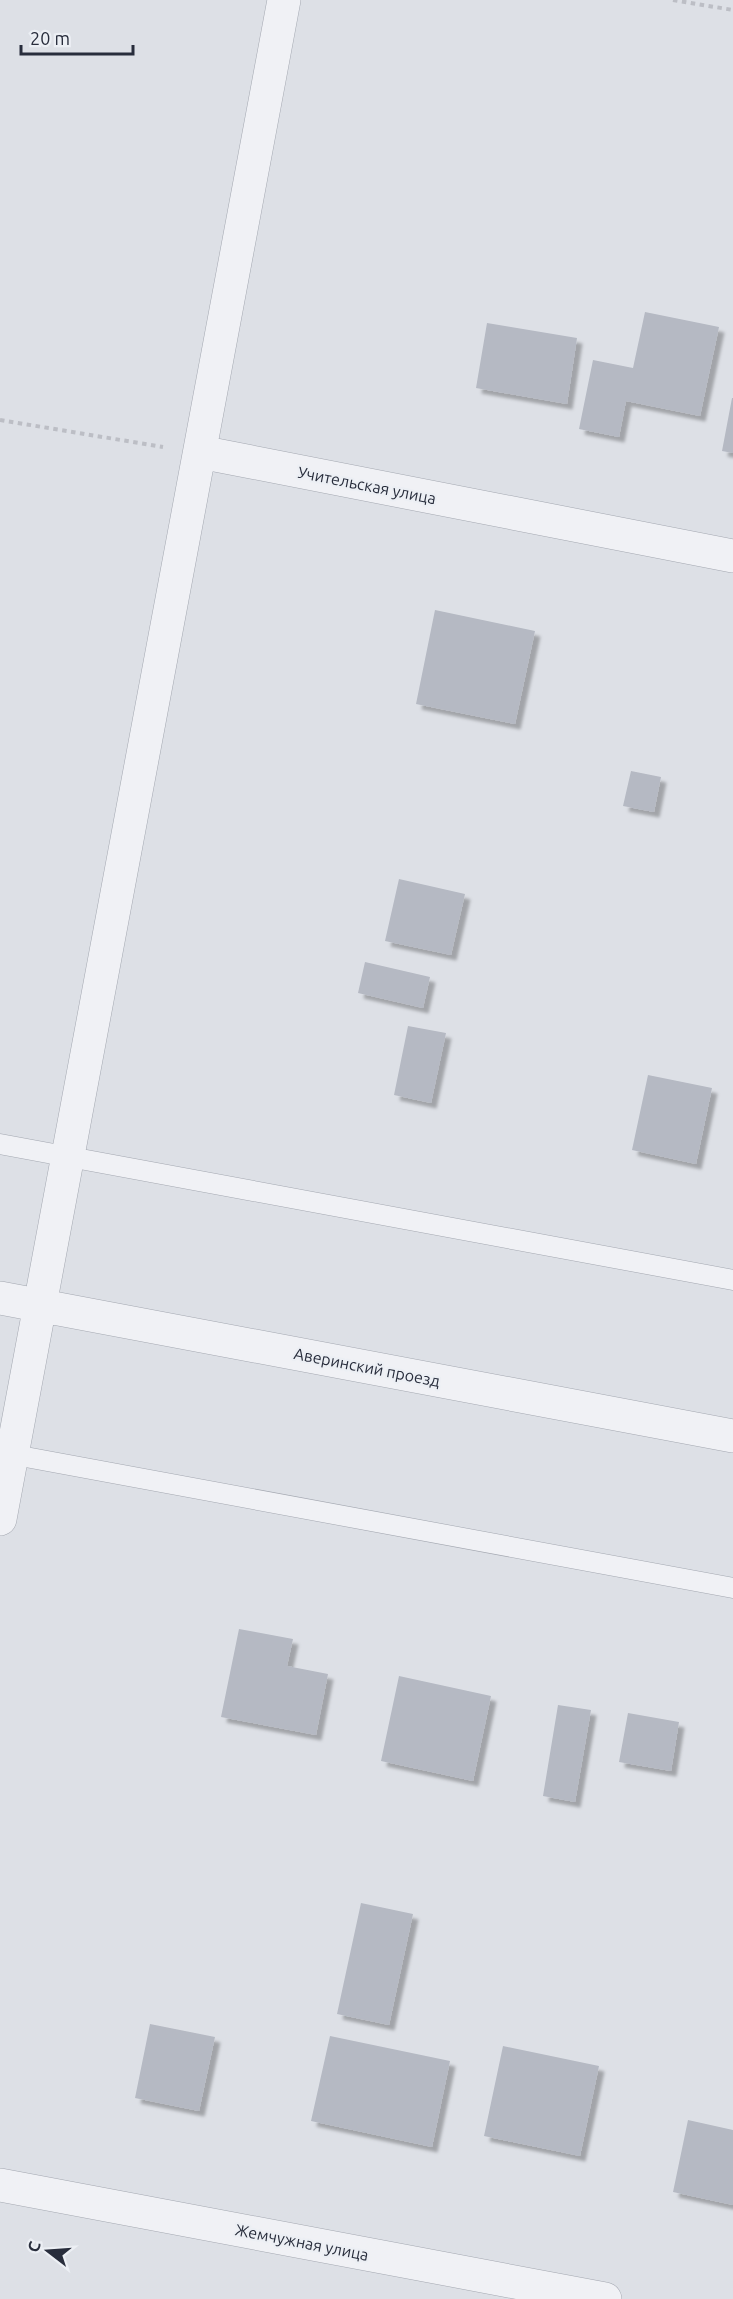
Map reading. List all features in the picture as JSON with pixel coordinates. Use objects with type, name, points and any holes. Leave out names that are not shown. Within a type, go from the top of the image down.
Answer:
[{"type":"street","points":[[0,1519],[6,1454],[41,1306],[284,0]]},
{"type":"street","name":"Учительская улица","points":[[200,453],[733,556]]},
{"type":"street","name":"Аверинский проезд","points":[[0,1298],[733,1436]]},
{"type":"street","name":"Жемчужная улица","points":[[0,2185],[605,2299]]},
{"type":"lane","points":[[0,1144],[733,1280]]},
{"type":"lane","points":[[6,1454],[733,1588]]},
{"type":"path","points":[[673,0],[733,10]]},
{"type":"path","points":[[0,420],[200,453]]},
{"type":"building","points":[[645,312],[719,327],[700,416],[626,401],[619,437],[579,429],[593,360],[633,368]]},
{"type":"building","points":[[487,323],[577,338],[567,404],[476,388]]},
{"type":"building","points":[[733,398],[733,453],[722,451]]},
{"type":"building","points":[[435,610],[535,631],[515,724],[416,704]]},
{"type":"building","points":[[631,771],[661,777],[654,812],[623,806]]},
{"type":"building","points":[[399,879],[465,894],[451,955],[385,941]]},
{"type":"building","points":[[365,962],[430,977],[423,1008],[358,993]]},
{"type":"building","points":[[408,1026],[446,1033],[431,1103],[394,1095]]},
{"type":"building","points":[[648,1075],[712,1088],[696,1164],[632,1150]]},
{"type":"building","points":[[239,1629],[293,1639],[287,1666],[328,1674],[316,1735],[221,1717]]},
{"type":"building","points":[[399,1676],[491,1696],[473,1781],[381,1761]]},
{"type":"building","points":[[558,1705],[591,1710],[575,1802],[543,1796]]},
{"type":"building","points":[[628,1713],[679,1722],[671,1771],[619,1762]]},
{"type":"building","points":[[361,1903],[413,1914],[389,2025],[337,2014]]},
{"type":"building","points":[[150,2024],[215,2037],[199,2111],[135,2098]]},
{"type":"building","points":[[330,2036],[450,2061],[432,2147],[311,2121]]},
{"type":"building","points":[[503,2046],[599,2066],[580,2156],[484,2136]]},
{"type":"building","points":[[688,2120],[733,2130],[733,2205],[673,2192]]}]
